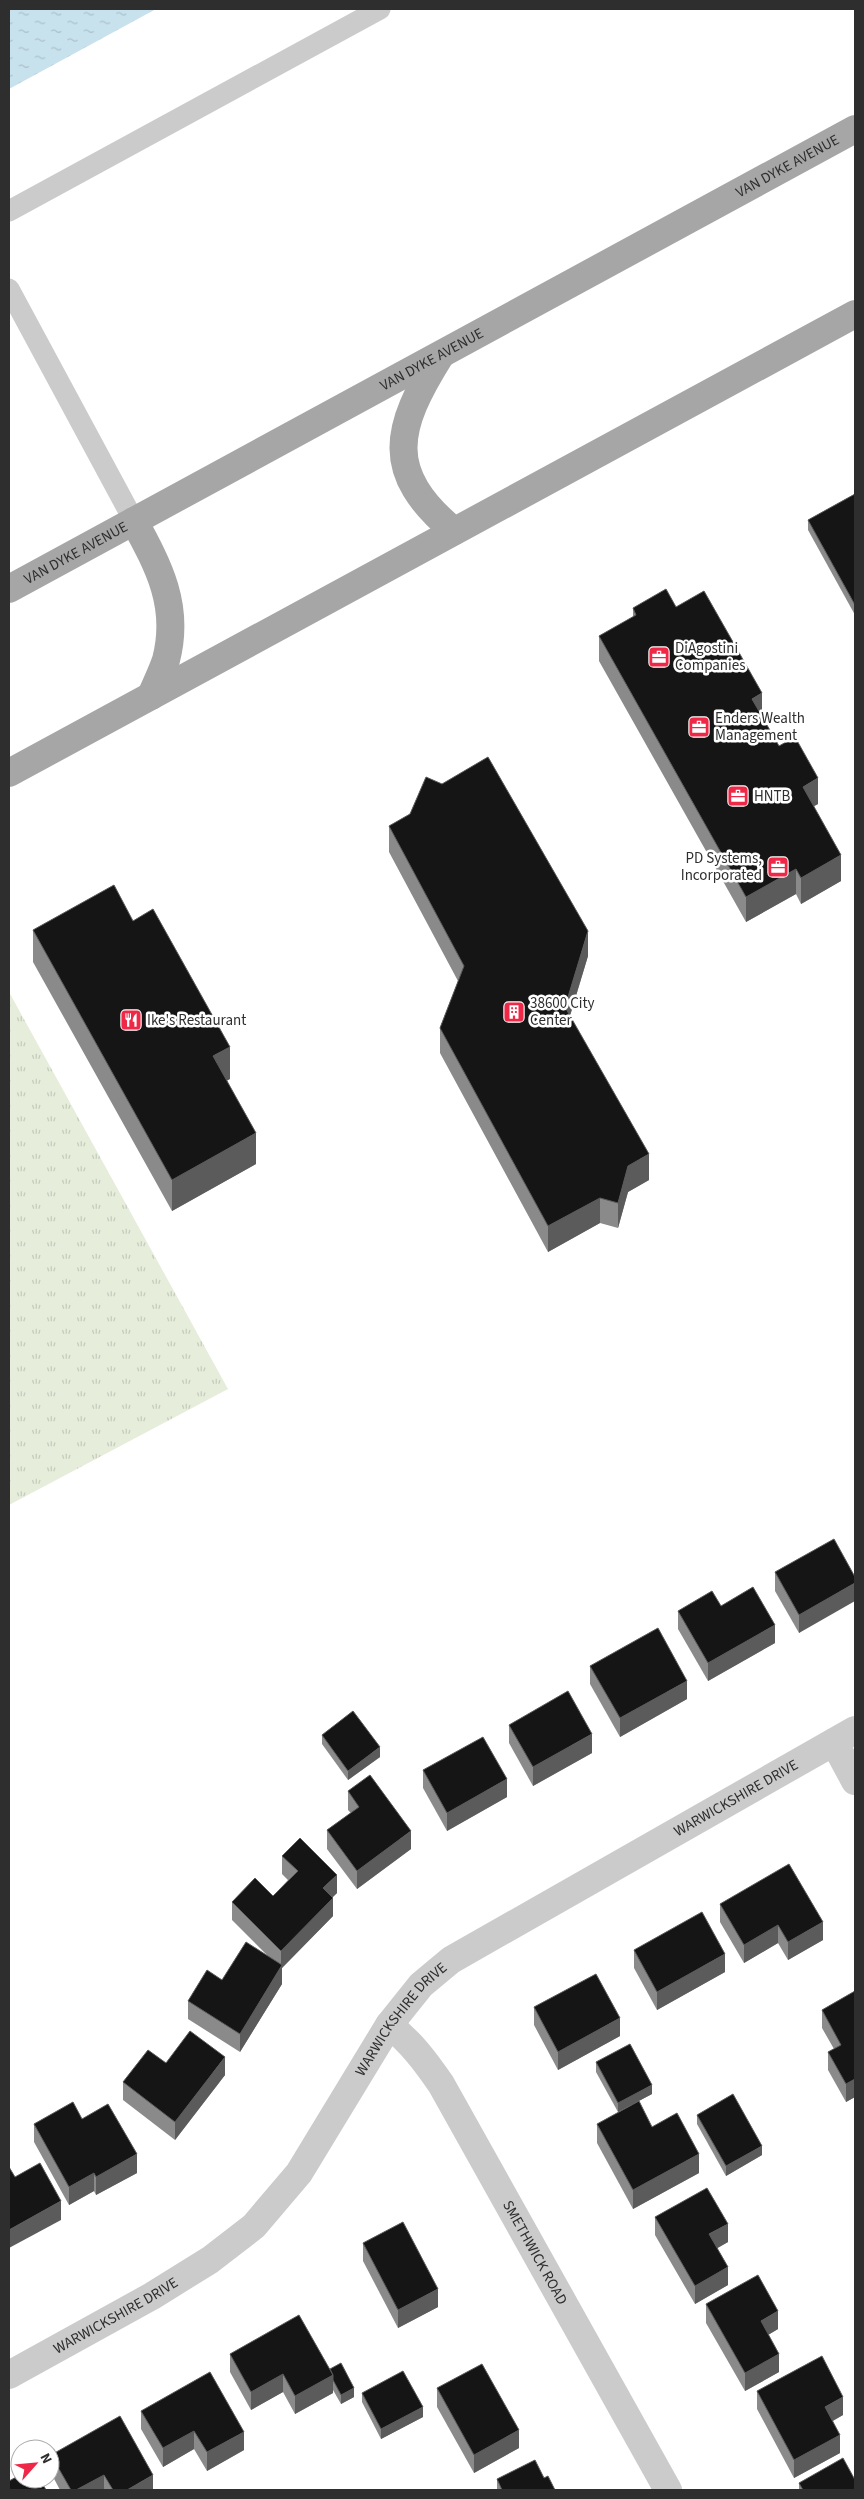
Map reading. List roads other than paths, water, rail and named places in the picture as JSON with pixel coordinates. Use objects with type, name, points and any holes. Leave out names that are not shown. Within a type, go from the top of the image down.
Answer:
[{"type":"main road","name":"VAN DYKE AVENUE","points":[[9,589],[855,129]]},
{"type":"main road","points":[[9,773],[855,314]]},
{"type":"main road","points":[[441,354],[420,388],[409,415],[404,439],[404,456],[407,474],[416,491],[430,512],[454,531]]},
{"type":"main road","points":[[134,521],[164,578],[169,603],[170,631],[166,660],[151,696]]},
{"type":"street","points":[[845,1736],[855,1781]]},
{"type":"street","name":"WARWICKSHIRE DRIVE","points":[[9,2375],[152,2296],[210,2260],[254,2226],[298,2173],[389,2025],[421,1985],[451,1960],[845,1736]]},
{"type":"street","name":"SMETHWICK ROAD","points":[[389,2025],[408,2040],[421,2054],[441,2084],[668,2490]]},
{"type":"lane","points":[[9,211],[380,9]]},
{"type":"lane","points":[[9,289],[134,521]]},
{"type":"water","points":[[9,9],[156,9],[9,89]]},
{"type":"place","name":"DiAgostini Companies","points":[[659,657]]},
{"type":"place","name":"Enders Wealth Management","points":[[699,727]]},
{"type":"place","name":"HNTB","points":[[738,796]]},
{"type":"place","name":"PD Systems, Incorporated","points":[[778,867]]},
{"type":"place","name":"38600 City Center","points":[[514,1012]]},
{"type":"place","name":"Ike's Restaurant","points":[[131,1020]]}]
